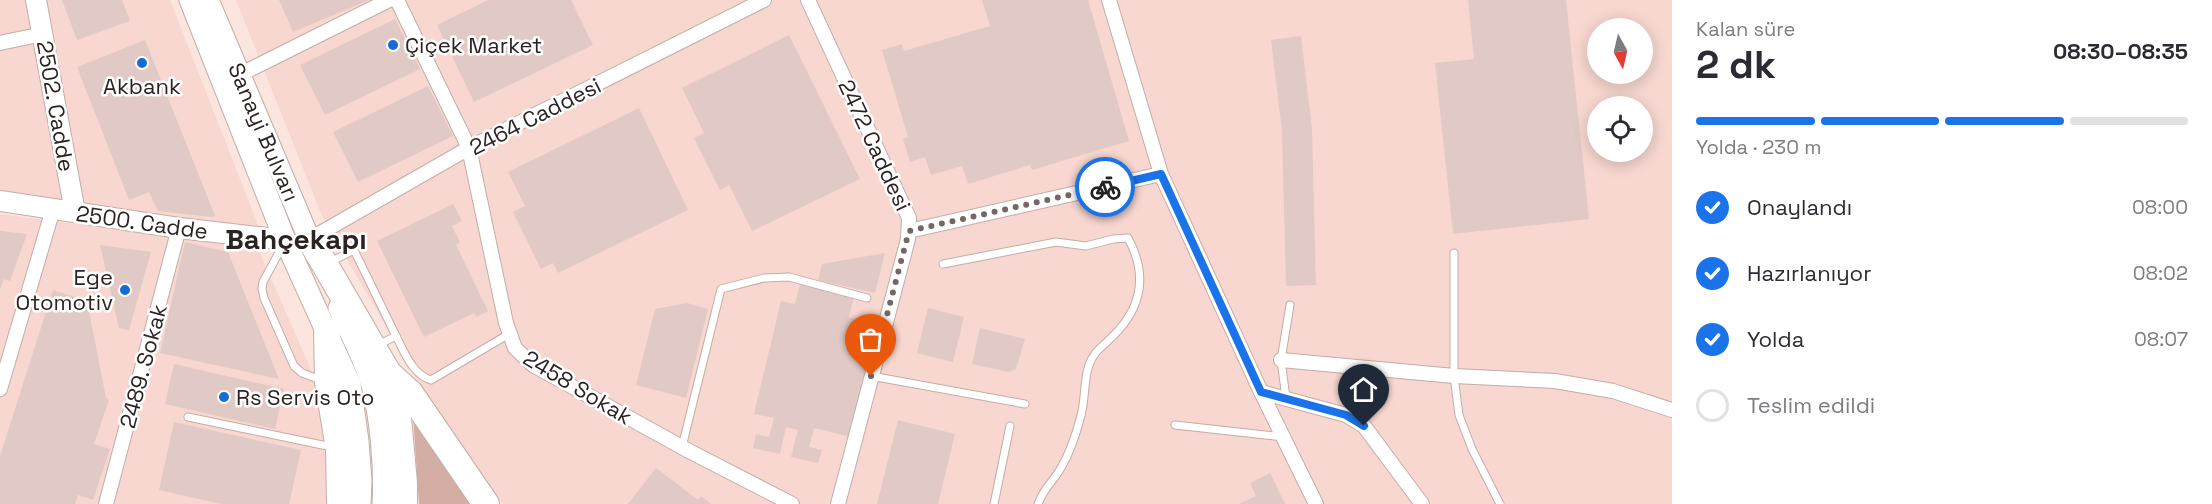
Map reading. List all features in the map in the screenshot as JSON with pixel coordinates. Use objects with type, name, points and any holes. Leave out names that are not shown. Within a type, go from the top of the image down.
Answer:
[{"type":"highway","points":[[297,240],[325,264],[373,347],[380,379],[399,426],[404,504]]},
{"type":"highway","points":[[327,330],[339,383],[340,504]]},
{"type":"highway","points":[[380,379],[411,393],[486,504]]},
{"type":"main road","points":[[178,0],[229,75]]},
{"type":"main road","name":"Sanayi Bulvarı","points":[[190,0],[229,75],[297,240],[327,330]]},
{"type":"main road","name":"Sanayi Bulvarı","points":[[208,0],[229,75]]},
{"type":"main road","points":[[221,0],[238,45],[229,75]]},
{"type":"main road","name":"Sanayi Bulvarı","points":[[297,240],[380,379],[384,482],[382,504]]},
{"type":"main road","points":[[339,383],[358,441],[360,504]]},
{"type":"street","name":"2502. Cadde","points":[[36,0],[75,212]]},
{"type":"street","points":[[229,75],[389,0]]},
{"type":"street","name":"2458 Sokak","points":[[397,0],[469,148],[509,334],[515,348],[533,365],[792,504]]},
{"type":"street","name":"2464 Caddesi","points":[[297,240],[469,148],[764,0]]},
{"type":"street","name":"2472 Caddesi","points":[[808,0],[909,218],[909,231],[838,504]]},
{"type":"street","points":[[1109,0],[1161,174],[1261,392],[1316,504]]},
{"type":"street","points":[[0,43],[43,34]]},
{"type":"street","points":[[909,231],[1161,174]]},
{"type":"street","name":"2500. Cadde","points":[[0,201],[179,228],[297,240]]},
{"type":"street","points":[[0,389],[53,209]]},
{"type":"street","name":"2489. Sokak","points":[[106,504],[179,228]]},
{"type":"street","points":[[1281,360],[1454,376],[1555,381],[1613,392],[1672,410]]},
{"type":"street","points":[[1261,392],[1346,415],[1364,426],[1422,504]]},
{"type":"lane","points":[[943,264],[1056,242],[1086,246],[1113,239],[1128,238],[1135,252],[1141,285],[1138,298],[1123,324],[1097,349],[1089,365],[1081,418],[1062,468],[1044,489],[1038,504]]},
{"type":"lane","points":[[297,240],[263,282],[264,298],[294,366],[302,373],[339,383]]},
{"type":"lane","points":[[325,264],[354,250],[396,336],[421,377],[431,380],[509,334]]},
{"type":"lane","points":[[1454,253],[1454,376],[1459,415],[1472,449],[1500,504]]},
{"type":"lane","points":[[682,447],[721,289],[764,278],[789,277],[867,298]]},
{"type":"lane","points":[[1286,398],[1281,360],[1290,305]]},
{"type":"lane","points":[[373,347],[396,336]]},
{"type":"lane","points":[[871,376],[1026,404]]},
{"type":"lane","points":[[188,417],[339,449]]},
{"type":"lane","points":[[1175,425],[1284,437]]},
{"type":"lane","points":[[994,504],[1010,426]]},
{"type":"shaded area","points":[[0,0],[170,0],[262,235],[0,197]]},
{"type":"shaded area","points":[[236,0],[1672,0],[1672,504],[503,504],[436,413],[322,216]]},
{"type":"shaded area","points":[[0,214],[258,248],[318,386],[332,485],[325,504],[0,504]]},
{"type":"shaded area","points":[[413,416],[471,504],[419,504]]},
{"type":"building","points":[[62,0],[122,0],[130,21],[77,40]]},
{"type":"building","points":[[279,0],[369,0],[293,32]]},
{"type":"building","points":[[488,0],[571,0],[593,45],[474,102],[437,25]]},
{"type":"building","points":[[982,0],[1088,0],[1129,141],[1032,170],[1030,165],[968,184],[962,166],[931,175],[925,157],[910,162],[903,139],[908,137],[882,50],[902,44],[904,51],[990,26]]},
{"type":"building","points":[[1468,0],[1566,0],[1589,219],[1453,234],[1435,63],[1474,59]]},
{"type":"building","points":[[395,19],[420,69],[325,115],[300,65]]},
{"type":"building","points":[[789,35],[860,179],[752,231],[729,185],[720,190],[694,138],[704,133],[682,88]]},
{"type":"building","points":[[1301,36],[1312,129],[1316,285],[1286,286],[1282,131],[1271,40]]},
{"type":"building","points":[[145,40],[215,216],[158,211],[149,192],[129,200],[77,67]]},
{"type":"building","points":[[428,86],[453,136],[358,182],[333,132]]},
{"type":"building","points":[[639,108],[688,210],[558,273],[553,263],[541,269],[513,212],[525,206],[508,172]]},
{"type":"building","points":[[453,204],[462,221],[452,226],[460,242],[456,245],[488,311],[476,317],[474,313],[424,337],[377,241]]},
{"type":"building","points":[[0,231],[27,234],[10,281],[4,279],[0,289]]},
{"type":"building","points":[[185,242],[228,252],[279,379],[160,353]]},
{"type":"building","name":"Ege Otomotiv","points":[[100,245],[151,252],[129,330],[119,328]]},
{"type":"building","points":[[885,253],[875,293],[818,280],[822,264]]},
{"type":"building","points":[[800,284],[854,297],[849,317],[877,324],[850,437],[814,428],[809,447],[822,450],[818,463],[791,457],[798,430],[786,427],[780,454],[753,448],[756,434],[769,437],[774,418],[754,414],[781,301],[795,304]]},
{"type":"building","points":[[53,290],[87,301],[106,398],[109,400],[94,444],[110,449],[93,500],[78,495],[75,504],[0,504],[0,456]]},
{"type":"building","points":[[687,303],[708,309],[686,398],[636,385],[655,309]]},
{"type":"building","points":[[928,308],[964,317],[953,362],[917,353]]},
{"type":"building","points":[[980,328],[1025,339],[1016,369],[1009,372],[972,364]]},
{"type":"building","name":"Rs Servis Oto","points":[[174,364],[284,389],[275,429],[165,404]]},
{"type":"building","points":[[898,420],[955,434],[938,504],[877,504]]},
{"type":"building","points":[[174,422],[301,450],[289,504],[221,504],[159,490]]},
{"type":"building","points":[[656,468],[698,500],[701,496],[711,504],[628,504]]},
{"type":"building","points":[[1270,473],[1285,504],[1239,504],[1256,496],[1250,483]]},
{"type":"way so far","points":[[871,376],[909,231],[1105,187]]},
{"type":"place","name":"Çiçek Market","points":[[393,45]]},
{"type":"place","name":"Akbank","points":[[142,63]]},
{"type":"place","name":"Ege Otomotiv","points":[[125,290]]},
{"type":"place","name":"Rs Servis Oto","points":[[224,397]]},
{"type":"district","name":"Bahçekapı","points":[[296,239]]},
{"type":"route","points":[[1105,187],[1161,174],[1261,392],[1346,415],[1364,426]]}]
